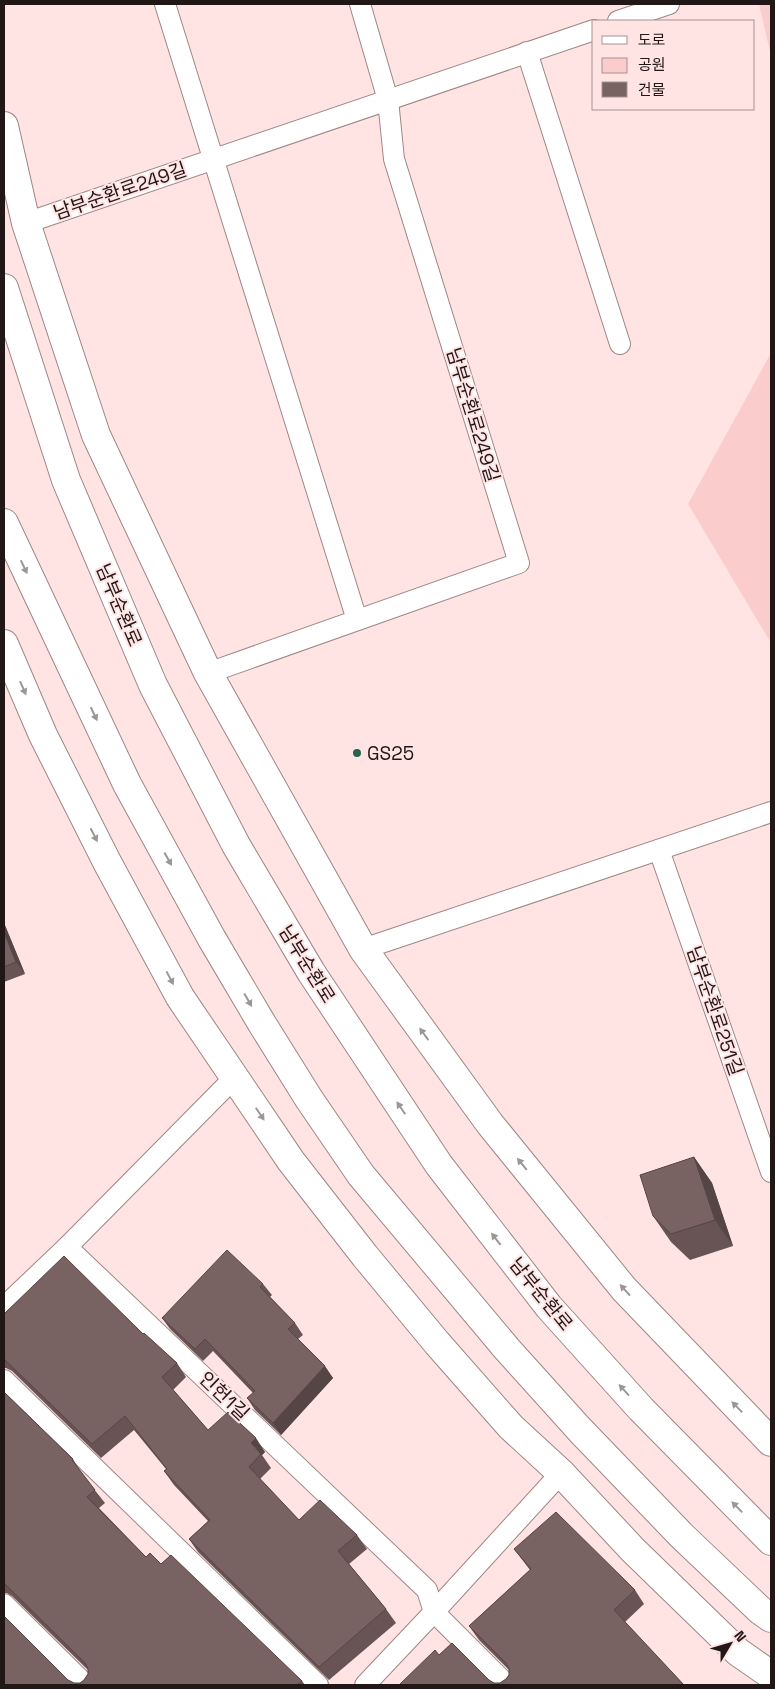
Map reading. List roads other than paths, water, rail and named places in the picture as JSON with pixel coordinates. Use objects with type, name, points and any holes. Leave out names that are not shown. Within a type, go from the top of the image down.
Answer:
[{"type":"street","points":[[4,126],[26,223],[96,435],[208,673],[363,949],[490,1124],[624,1289],[771,1442]]},
{"type":"street","name":"남부순환로","points":[[4,288],[66,480],[153,685],[236,845],[311,972],[439,1165],[549,1307],[641,1409],[771,1541]]},
{"type":"street","points":[[4,523],[127,784],[260,1022],[309,1099],[361,1175],[507,1349],[580,1430],[682,1535],[761,1611],[771,1618]]},
{"type":"street","points":[[4,644],[44,735],[112,870],[180,997],[291,1161],[436,1343],[510,1427],[561,1473],[633,1550],[738,1652],[771,1676]]},
{"type":"lane","points":[[165,4],[357,620]]},
{"type":"lane","name":"남부순환로249길","points":[[208,673],[519,563],[394,159],[388,100],[360,4]]},
{"type":"lane","points":[[621,20],[669,4]]},
{"type":"lane","name":"남부순환로249길","points":[[26,223],[592,31]]},
{"type":"lane","points":[[527,52],[620,344]]},
{"type":"lane","points":[[363,949],[771,812]]},
{"type":"lane","name":"남부순환로251길","points":[[659,850],[771,1172]]},
{"type":"lane","points":[[4,1307],[67,1247],[235,1076]]},
{"type":"lane","name":"인헌1길","points":[[67,1247],[428,1590],[434,1612],[507,1685]]},
{"type":"lane","points":[[4,1380],[318,1685]]},
{"type":"lane","points":[[365,1685],[561,1473]]},
{"type":"lane","points":[[4,1604],[86,1685]]},
{"type":"place","name":"GS25","points":[[357,753]]}]
